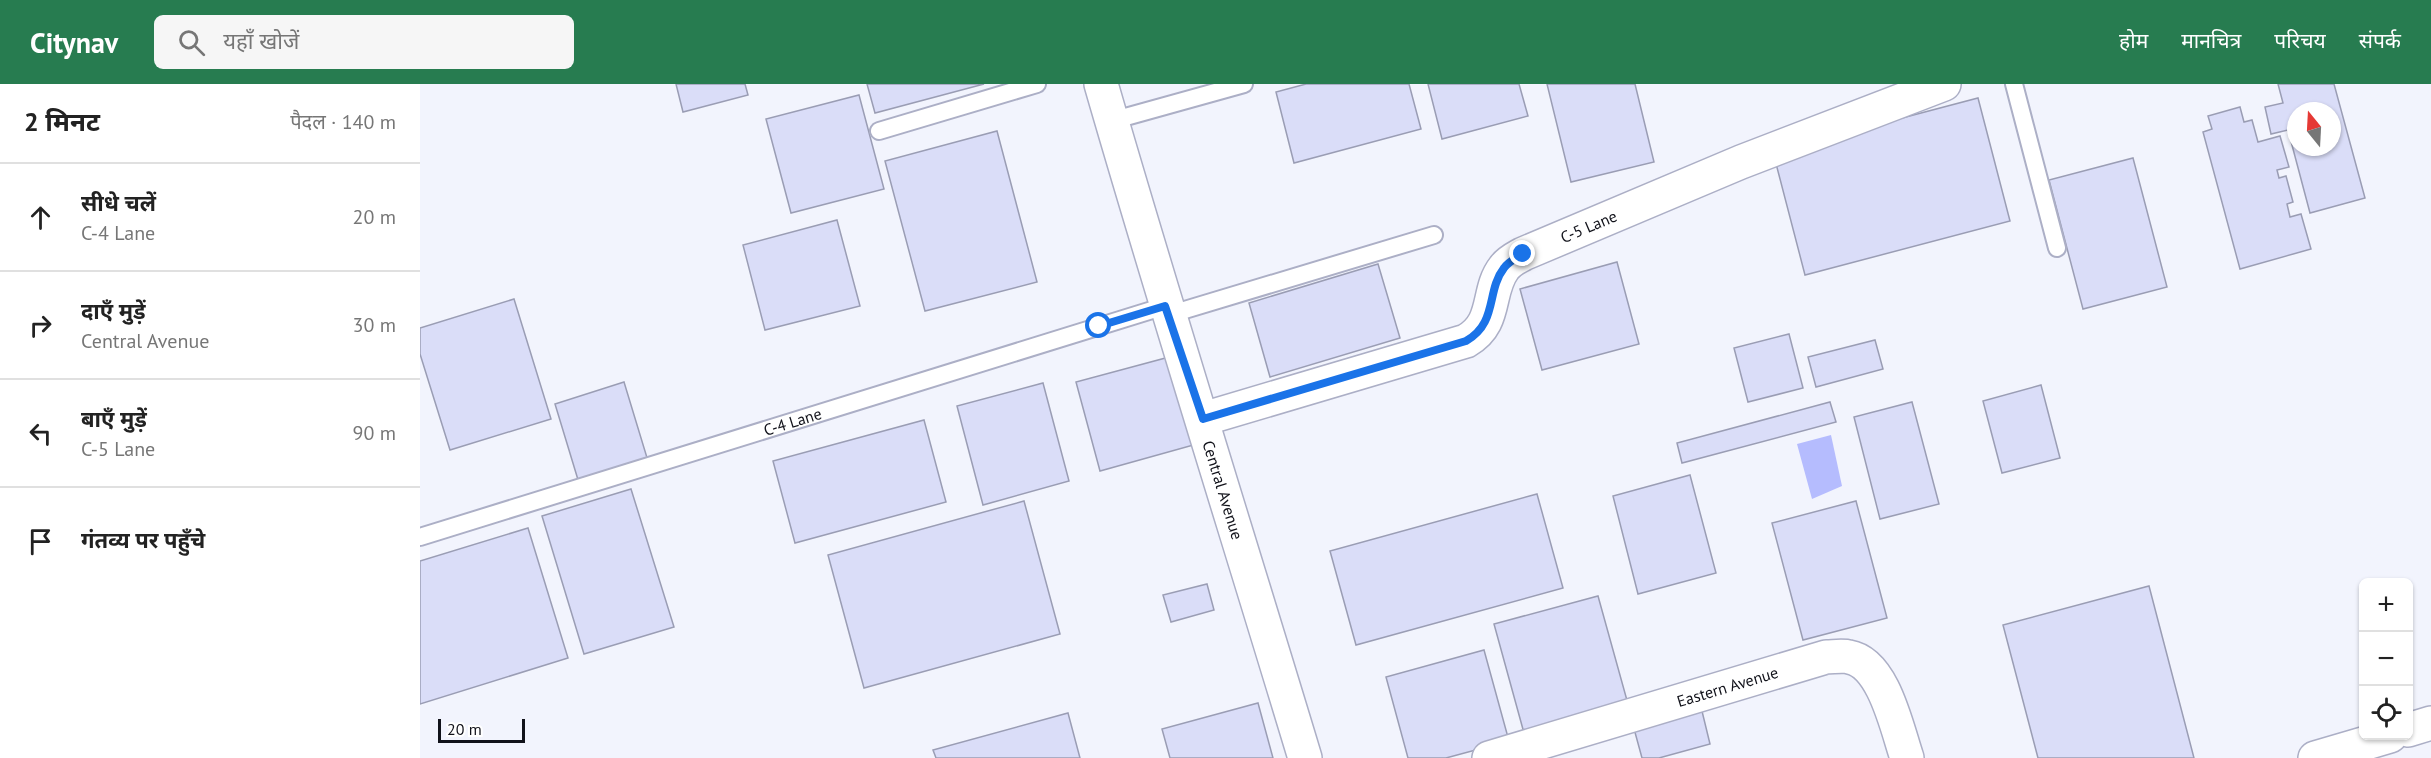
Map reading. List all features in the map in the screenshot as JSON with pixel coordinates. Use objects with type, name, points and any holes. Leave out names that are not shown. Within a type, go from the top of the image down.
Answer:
[{"type":"street","name":"Central Avenue","points":[[1101,84],[1167,311],[1203,419],[1305,758]]},
{"type":"street","name":"C-5 Lane","points":[[1203,419],[1466,341],[1484,326],[1502,269],[1510,261],[1523,254],[1741,162],[1944,84]]},
{"type":"street","name":"Eastern Avenue","points":[[1489,758],[1826,657],[1850,657],[1870,667],[1882,687],[1907,758]]},
{"type":"street","points":[[2413,729],[2431,723]]},
{"type":"street","points":[[2315,758],[2374,740]]},
{"type":"lane","points":[[879,131],[1037,84]]},
{"type":"lane","points":[[1111,121],[1244,84]]},
{"type":"lane","points":[[2014,84],[2057,248]]},
{"type":"lane","name":"C-4 Lane","points":[[420,537],[1167,311],[1434,235]]},
{"type":"water","points":[[1831,435],[1842,486],[1812,499],[1797,444]]},
{"type":"building","points":[[676,84],[745,84],[748,95],[683,112]]},
{"type":"building","points":[[867,84],[984,84],[875,113]]},
{"type":"building","points":[[1306,84],[1409,84],[1421,129],[1294,163],[1276,92]]},
{"type":"building","points":[[1428,84],[1519,84],[1528,116],[1442,139]]},
{"type":"building","points":[[1547,84],[1635,84],[1654,162],[1571,182]]},
{"type":"building","points":[[2278,84],[2334,84],[2339,102],[2287,102],[2287,130],[2271,134],[2265,107],[2283,103]]},
{"type":"building","points":[[859,95],[884,189],[791,213],[766,119]]},
{"type":"building","points":[[1978,98],[2010,221],[1805,275],[1773,152]]},
{"type":"building","points":[[2240,107],[2244,122],[2252,120],[2258,142],[2280,136],[2289,167],[2277,170],[2279,178],[2286,176],[2293,202],[2287,204],[2290,217],[2301,214],[2311,249],[2240,269],[2203,132],[2212,129],[2208,116]]},
{"type":"building","points":[[2341,110],[2365,198],[2310,213],[2295,156],[2341,156]]},
{"type":"building","points":[[997,131],[1037,282],[925,311],[885,161]]},
{"type":"building","points":[[2133,158],[2167,287],[2083,309],[2049,180]]},
{"type":"building","points":[[837,220],[860,306],[765,330],[743,245]]},
{"type":"building","points":[[1617,262],[1639,344],[1542,370],[1520,289]]},
{"type":"building","points":[[1378,264],[1400,338],[1270,377],[1249,303]]},
{"type":"building","points":[[514,299],[551,419],[450,450],[420,354],[420,328]]},
{"type":"building","points":[[1789,334],[1803,388],[1748,402],[1734,348]]},
{"type":"building","points":[[1875,340],[1883,369],[1816,387],[1808,357]]},
{"type":"building","points":[[1173,356],[1197,444],[1100,471],[1076,382]]},
{"type":"building","points":[[624,382],[648,461],[579,483],[555,404]]},
{"type":"building","points":[[1043,383],[1069,481],[983,505],[957,406]]},
{"type":"building","points":[[2041,385],[2060,458],[2002,473],[1983,401]]},
{"type":"building","points":[[1830,402],[1836,422],[1682,463],[1677,443]]},
{"type":"building","points":[[1912,402],[1939,504],[1880,519],[1854,417]]},
{"type":"building","points":[[924,420],[946,502],[795,543],[773,461]]},
{"type":"building","points":[[1690,475],[1716,573],[1638,594],[1613,496]]},
{"type":"building","points":[[631,489],[674,627],[584,654],[542,516]]},
{"type":"building","points":[[1537,494],[1563,588],[1356,645],[1330,551]]},
{"type":"building","points":[[1024,501],[1060,634],[864,688],[828,555]]},
{"type":"building","points":[[1856,501],[1887,618],[1803,640],[1772,523]]},
{"type":"building","points":[[528,528],[568,658],[420,704],[420,561]]},
{"type":"building","points":[[1207,584],[1214,610],[1171,622],[1163,595]]},
{"type":"building","points":[[2149,586],[2194,758],[2038,758],[2003,625]]},
{"type":"building","points":[[1598,596],[1628,704],[1524,733],[1494,624]]},
{"type":"building","points":[[1484,650],[1509,741],[1446,758],[1408,758],[1386,677]]},
{"type":"building","points":[[1258,703],[1273,758],[1170,758],[1162,729]]},
{"type":"building","points":[[1701,707],[1710,744],[1659,758],[1642,758],[1633,725]]},
{"type":"building","points":[[1068,713],[1080,758],[936,758],[933,750]]},
{"type":"route","points":[[1099,326],[1165,306],[1203,419],[1473,338],[1484,326],[1502,269],[1510,261],[1523,254]]}]
